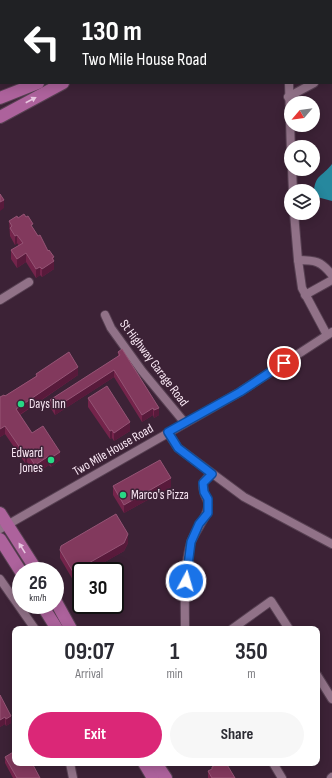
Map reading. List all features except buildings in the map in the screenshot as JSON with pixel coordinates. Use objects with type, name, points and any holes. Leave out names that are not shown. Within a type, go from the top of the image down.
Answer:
[{"type":"highway","points":[[0,98],[35,84]]},
{"type":"highway","points":[[0,117],[61,84]]},
{"type":"highway","points":[[0,512],[4,527],[30,562]]},
{"type":"highway","points":[[0,539],[15,562]]},
{"type":"highway","points":[[48,614],[55,626]]},
{"type":"highway","points":[[63,614],[69,626]]},
{"type":"highway","points":[[146,766],[153,778]]},
{"type":"highway","points":[[158,766],[166,778]]},
{"type":"street","points":[[288,84],[288,96]]},
{"type":"street","points":[[290,96],[312,84]]},
{"type":"street","points":[[168,432],[261,379],[307,347],[330,334],[305,295],[300,280],[295,220]]},
{"type":"street","points":[[298,260],[320,262],[332,275]]},
{"type":"street","points":[[305,295],[332,280]]},
{"type":"street","points":[[0,300],[29,282]]},
{"type":"street","name":"St Highway Garage Road","points":[[105,315],[111,328],[142,371],[185,423]]},
{"type":"street","name":"Two Mile House Road","points":[[4,527],[168,432],[178,448],[244,497],[332,544]]},
{"type":"street","points":[[185,626],[185,595],[189,554],[199,524],[208,513],[208,499],[204,492],[203,483],[212,474]]},
{"type":"street","points":[[0,579],[33,626]]},
{"type":"street","points":[[236,626],[272,601],[287,626]]},
{"type":"street","points":[[320,680],[332,699]]},
{"type":"street","points":[[70,766],[72,778]]},
{"type":"street","points":[[275,766],[282,778]]},
{"type":"water","points":[[332,164],[332,201],[320,198],[320,184],[315,184],[319,177]]},
{"type":"place","name":"Days Inn","points":[[21,404]]},
{"type":"place","name":"Edward Jones","points":[[51,460]]},
{"type":"place","name":"Marco's Pizza","points":[[123,495]]},
{"type":"route","points":[[186,581],[191,542],[199,524],[208,513],[208,499],[204,492],[203,483],[212,474],[178,448],[168,432],[240,392],[284,363]]}]
